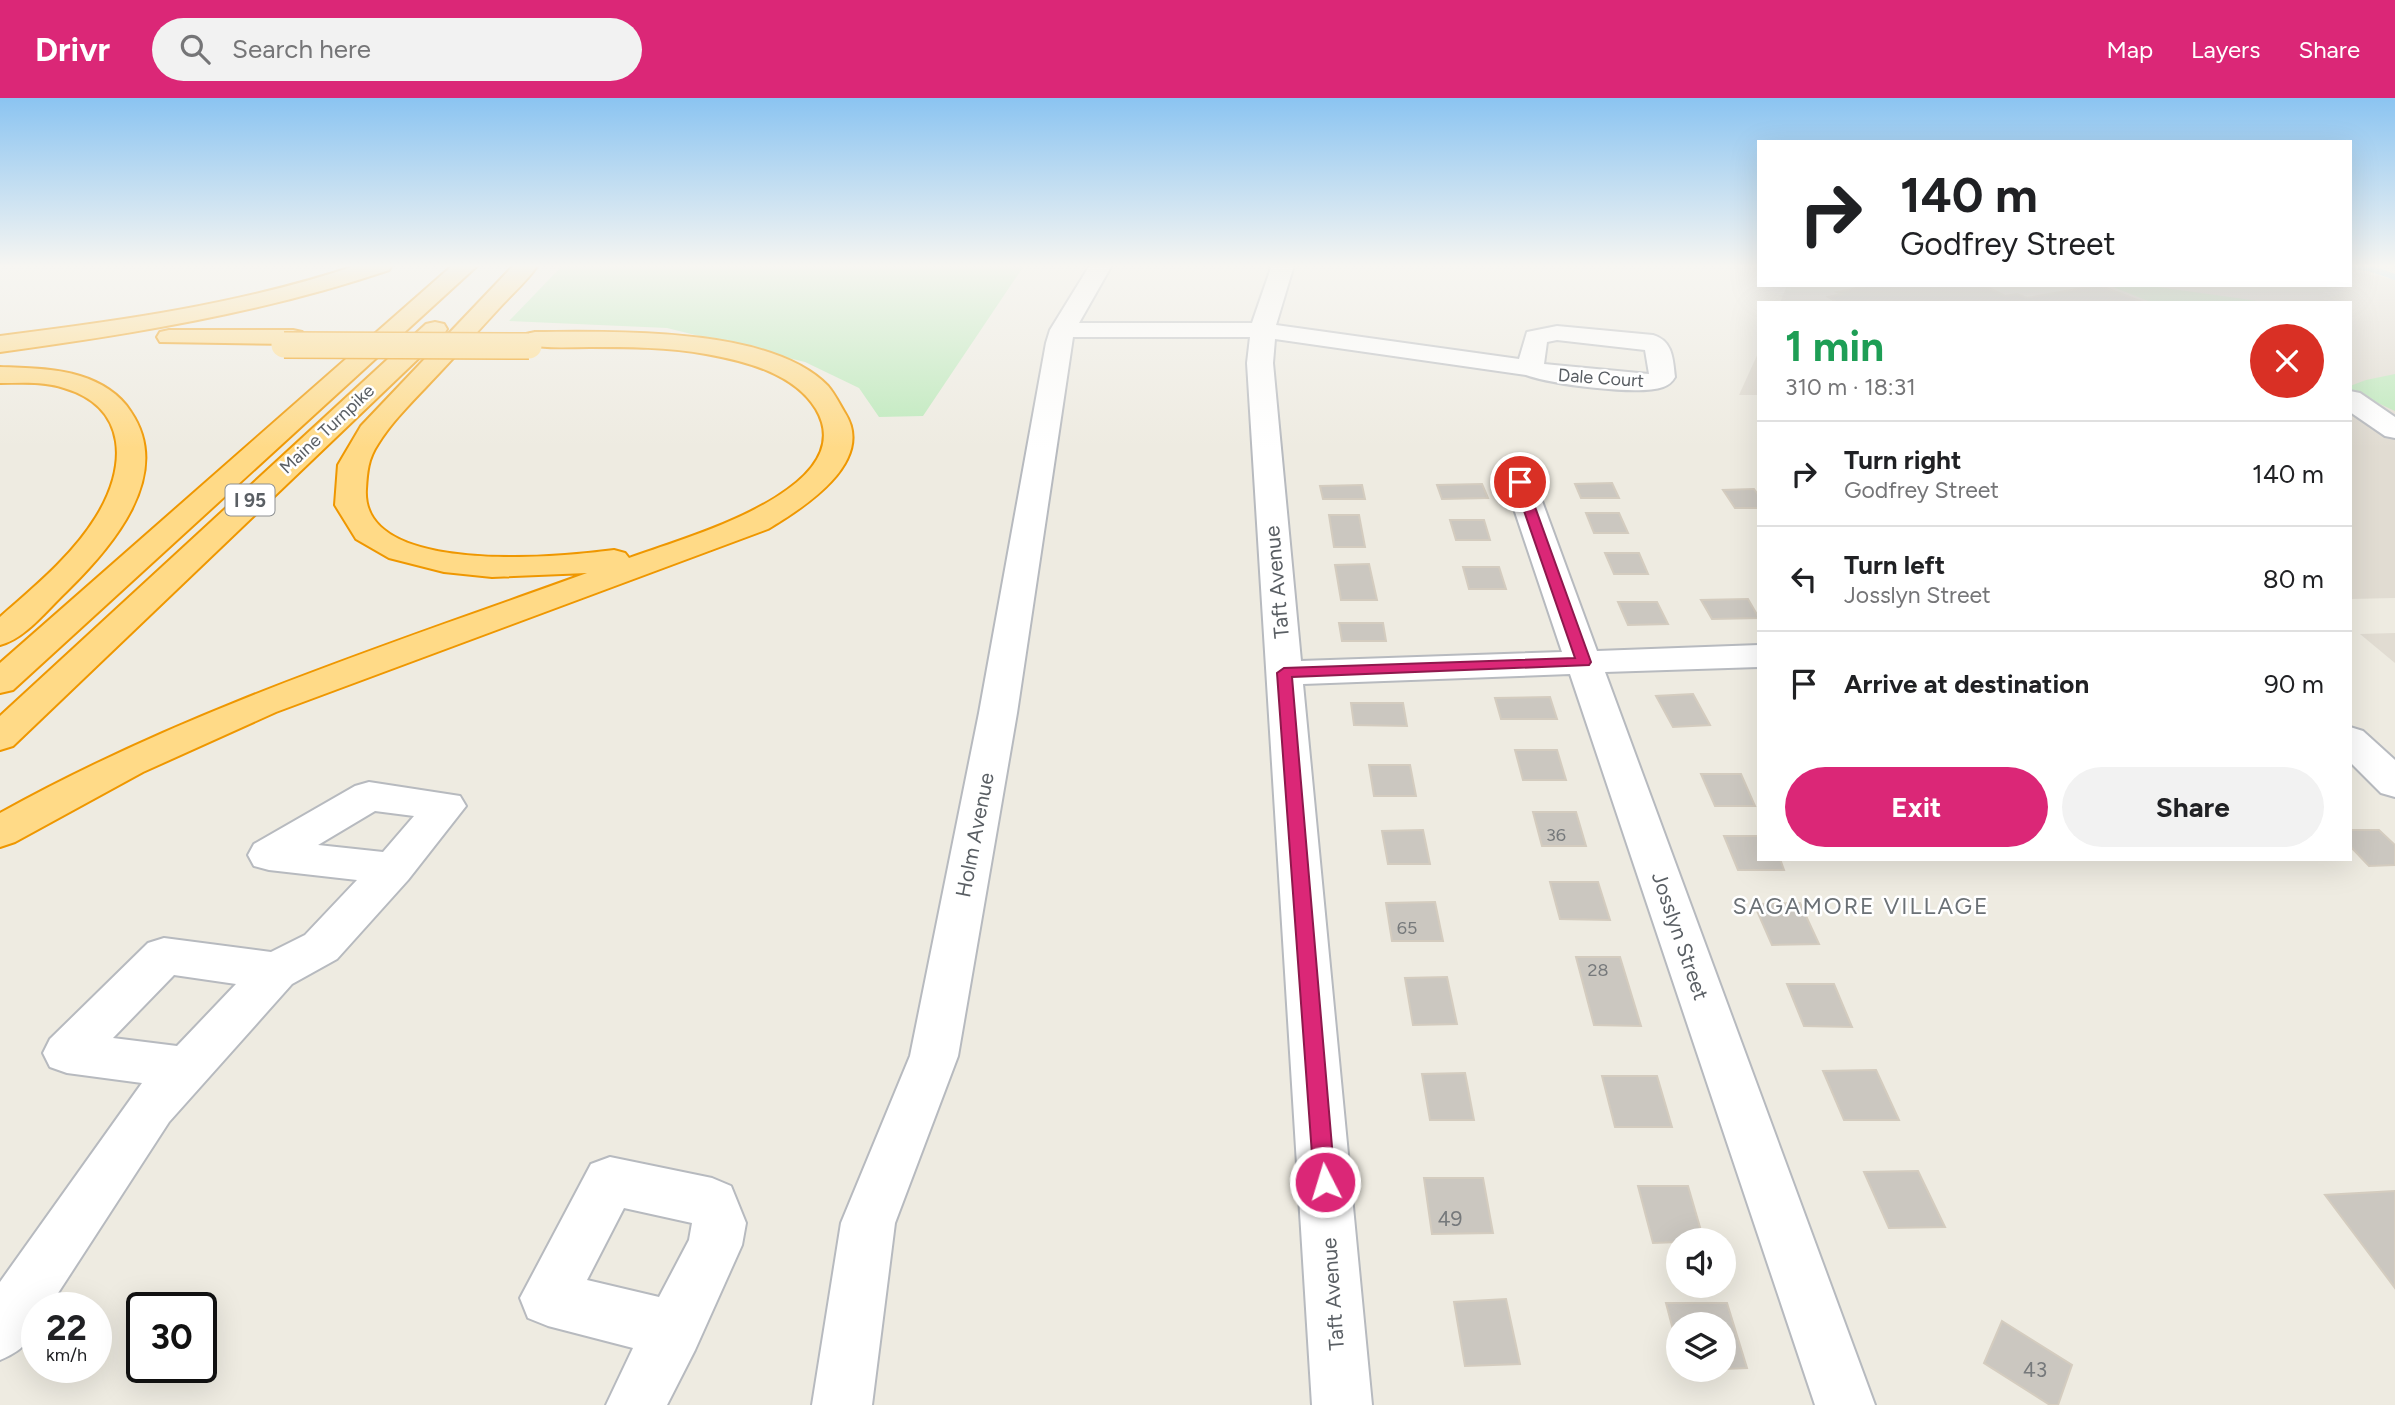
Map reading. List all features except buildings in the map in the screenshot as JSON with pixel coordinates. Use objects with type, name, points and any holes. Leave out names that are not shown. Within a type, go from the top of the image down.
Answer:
[{"type":"highway","points":[[0,345],[142,326]]},
{"type":"highway","name":"Maine Turnpike","points":[[0,682],[399,326]]},
{"type":"highway","name":"Maine Turnpike","points":[[0,737],[437,326]]},
{"type":"highway","points":[[469,326],[385,415],[353,463],[347,488],[352,512],[365,528],[384,542],[421,557],[496,568],[563,567],[641,554],[680,542],[739,518],[773,495],[800,470],[815,446],[817,422],[807,401],[789,384],[761,371],[715,357],[666,348],[532,342]]},
{"type":"highway","points":[[0,345],[166,337],[288,341],[674,341],[721,348],[774,365],[801,378],[822,394],[838,425],[837,448],[823,473],[796,498],[757,522],[191,733],[117,767],[0,832]]},
{"type":"highway","points":[[0,361],[105,348],[288,341]]},
{"type":"highway","points":[[0,375],[44,376],[77,383],[101,394],[117,409],[128,427],[133,446],[132,468],[125,493],[110,520],[87,550],[0,635]]},
{"type":"street","name":"Holm Avenue","points":[[842,1405],[869,1223],[934,1056],[998,713],[1011,621],[1064,326]]},
{"type":"street","name":"Taft Avenue","points":[[1264,326],[1260,363],[1342,1405]]},
{"type":"street","points":[[1062,330],[1263,330],[1530,368]]},
{"type":"street","name":"Dale Court","points":[[1557,333],[1653,343],[1659,350],[1662,377],[1656,381],[1642,382],[1548,374],[1530,368],[1536,337],[1557,333]]},
{"type":"street","points":[[2352,400],[2395,430]]},
{"type":"street","points":[[2352,430],[2395,449]]},
{"type":"street","name":"Josslyn Street","points":[[1520,482],[1852,1400]]},
{"type":"street","points":[[1284,673],[1757,656]]},
{"type":"street","points":[[2352,742],[2395,783]]},
{"type":"street","points":[[0,1331],[150,1107],[276,971],[321,947],[393,869]]},
{"type":"street","points":[[188,1068],[67,1053],[164,956],[276,971]]},
{"type":"street","points":[[636,1405],[675,1330]]},
{"type":"shaded area","points":[[2352,326],[2395,326],[2395,598],[2352,599]]},
{"type":"shaded area","points":[[1757,355],[1757,395],[1739,395]]},
{"type":"shaded area","points":[[2395,633],[2395,663],[2360,634]]},
{"type":"green space","points":[[622,326],[983,326],[923,416],[879,417],[859,388],[805,362],[667,328]]},
{"type":"green space","points":[[2395,374],[2395,411],[2352,391],[2352,385]]},
{"type":"district","name":"SAGAMORE VILLAGE","points":[[1861,906]]},
{"type":"route","points":[[1325,1182],[1284,673],[1583,662],[1520,482]]}]
